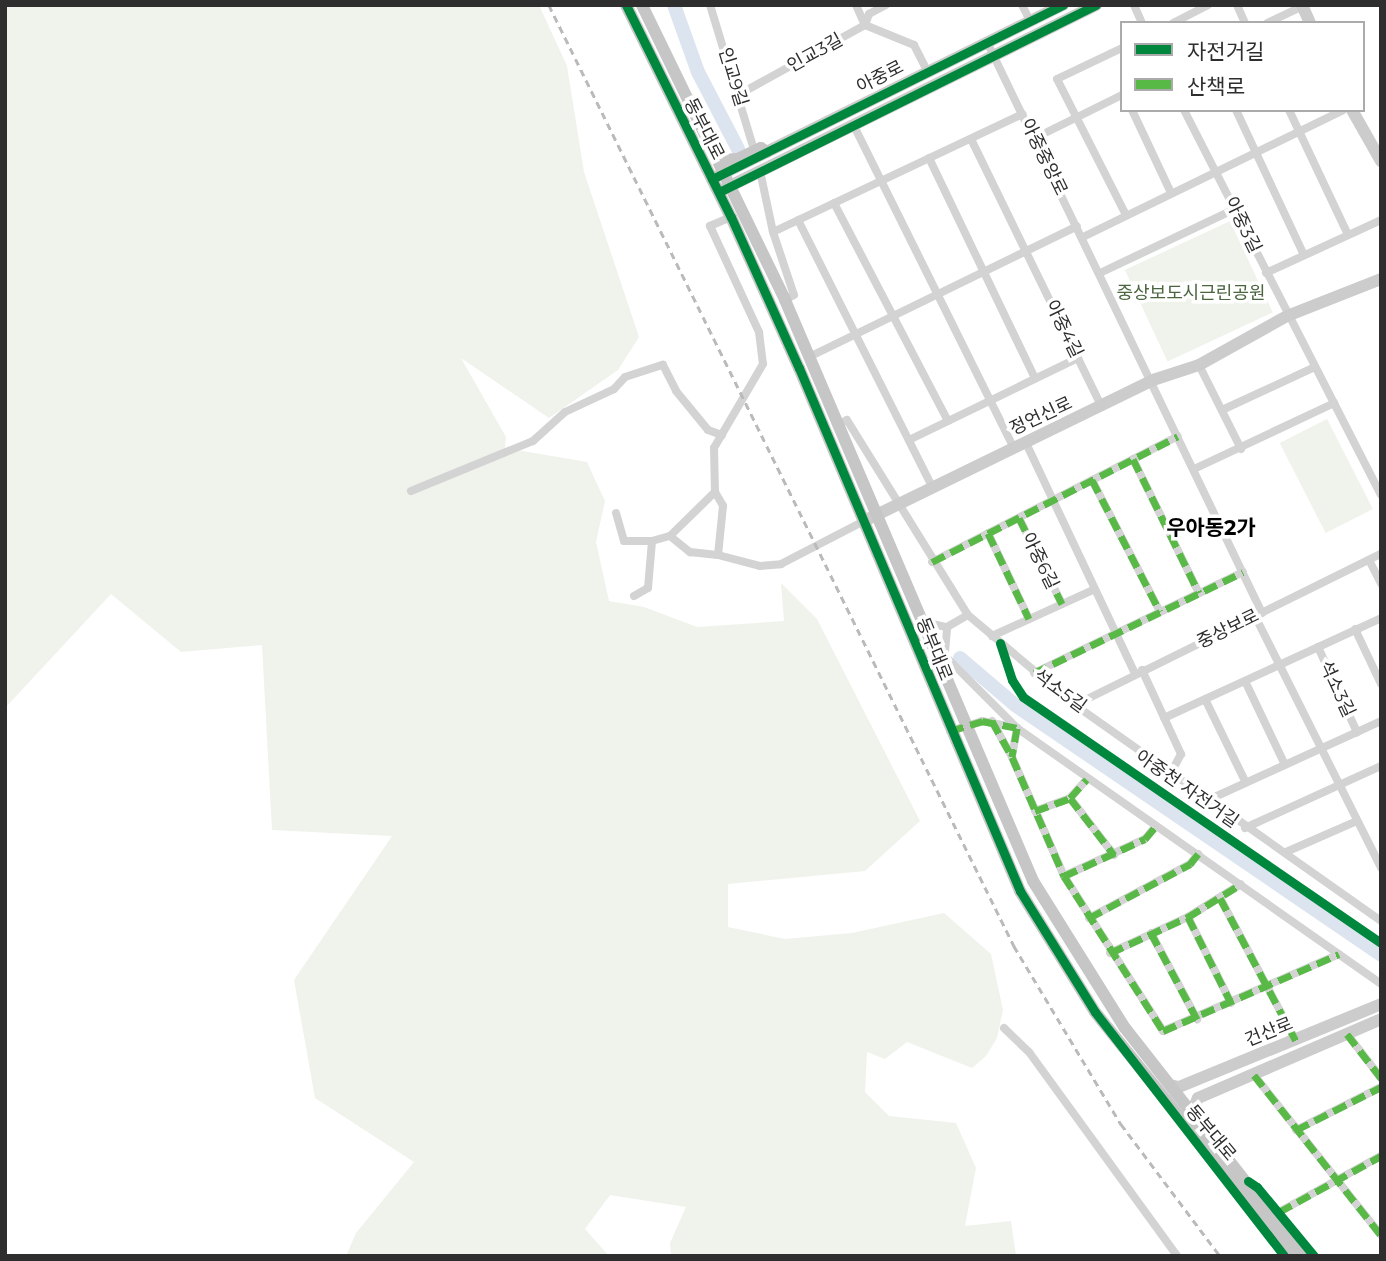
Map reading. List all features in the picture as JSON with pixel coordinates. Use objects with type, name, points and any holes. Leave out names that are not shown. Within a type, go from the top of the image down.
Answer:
[{"type":"main road","name":"동부대로","points":[[626,5],[731,217],[864,521],[950,731],[1020,891],[1063,964],[1196,1141],[1292,1256]]},
{"type":"main road","name":"동부대로","points":[[642,5],[732,185],[785,300],[840,424],[920,621],[942,658],[966,725],[1033,881],[1117,1017],[1248,1181],[1304,1256]]},
{"type":"main road","points":[[718,160],[738,159],[760,151]]},
{"type":"main road","points":[[1196,1141],[1284,1256]]},
{"type":"main road","name":"동부대로","points":[[1248,1181],[1279,1212],[1314,1256]]},
{"type":"street","name":"인교9길","points":[[710,5],[738,95],[760,151]]},
{"type":"street","points":[[856,5],[865,25],[914,45],[927,71]]},
{"type":"street","name":"인교3길","points":[[738,95],[865,25],[869,14],[886,5]]},
{"type":"street","points":[[1022,5],[1030,21]]},
{"type":"street","name":"아중로","points":[[712,179],[760,151],[1063,5]]},
{"type":"street","name":"아중로","points":[[719,192],[1096,5]]},
{"type":"street","points":[[1134,5],[1141,21]]},
{"type":"street","points":[[1177,21],[1208,5]]},
{"type":"street","points":[[1237,5],[1244,21]]},
{"type":"street","points":[[1271,21],[1303,6]]},
{"type":"street","name":"아중중앙로","points":[[987,42],[1153,380],[1243,572],[1258,614]]},
{"type":"street","points":[[1120,49],[1057,79],[1126,215]]},
{"type":"street","points":[[1035,138],[1120,96]]},
{"type":"street","points":[[1133,112],[1171,193]]},
{"type":"street","name":"아중3길","points":[[1185,112],[1287,316],[1381,495]]},
{"type":"street","points":[[1237,112],[1304,255]]},
{"type":"street","points":[[1290,112],[1349,235]]},
{"type":"street","points":[[1083,237],[1339,112]]},
{"type":"street","points":[[1353,112],[1381,160]]},
{"type":"street","points":[[773,232],[1023,114]]},
{"type":"street","points":[[853,124],[884,180],[992,400],[1052,500],[1116,633],[1164,718],[1181,754],[1172,771]]},
{"type":"street","name":"아중4길","points":[[971,139],[1102,407]]},
{"type":"street","points":[[929,159],[1035,378]]},
{"type":"street","points":[[760,170],[773,232],[794,295],[785,300]]},
{"type":"street","points":[[834,203],[948,421]]},
{"type":"street","points":[[1100,273],[1235,209]]},
{"type":"street","points":[[718,555],[723,506],[715,492],[715,448],[758,377],[763,357],[759,332],[710,226],[731,217]]},
{"type":"street","points":[[798,220],[933,488]]},
{"type":"street","points":[[1266,273],[1381,220]]},
{"type":"street","points":[[809,357],[1077,226]]},
{"type":"street","name":"정언신로","points":[[864,521],[1153,380],[1199,365],[1287,316],[1381,279]]},
{"type":"street","points":[[909,440],[1077,358]]},
{"type":"street","points":[[411,491],[533,440],[565,412],[614,388],[625,377],[663,365],[676,391],[708,430],[722,435]]},
{"type":"street","points":[[1199,365],[1241,449]]},
{"type":"street","points":[[1222,410],[1315,366]]},
{"type":"street","points":[[1194,469],[1334,403]]},
{"type":"street","name":"석소5길","points":[[840,424],[847,420],[968,615],[1075,705],[1172,771],[1245,828],[1286,852],[1381,920]]},
{"type":"street","name":"아중6길","points":[[933,562],[1178,436]]},
{"type":"street","points":[[1133,459],[1199,593]]},
{"type":"street","points":[[1092,480],[1160,612]]},
{"type":"street","points":[[616,513],[624,541],[652,541],[670,536],[715,492]]},
{"type":"street","name":"아중6길","points":[[1019,517],[1062,604]]},
{"type":"street","points":[[670,536],[690,552],[718,555],[760,566],[781,564],[864,521]]},
{"type":"street","name":"아중6길","points":[[988,533],[1029,619]]},
{"type":"street","points":[[634,596],[648,588],[652,541]]},
{"type":"street","name":"중상보로","points":[[1075,705],[1381,554]]},
{"type":"street","points":[[1369,560],[1381,584]]},
{"type":"street","points":[[1034,673],[1243,572]]},
{"type":"street","points":[[992,636],[1095,589]]},
{"type":"street","points":[[1258,614],[1279,665],[1381,868]]},
{"type":"street","points":[[920,621],[947,627],[968,615]]},
{"type":"street","name":"석소3길","points":[[1164,718],[1381,618]]},
{"type":"street","points":[[947,627],[942,658],[1017,728],[1381,984]]},
{"type":"street","points":[[1355,629],[1381,684]]},
{"type":"street","name":"석소3길","points":[[1318,647],[1357,732]]},
{"type":"street","points":[[1245,681],[1285,765]]},
{"type":"street","points":[[1205,699],[1246,783],[1208,800]]},
{"type":"street","points":[[950,731],[966,725],[992,721],[1017,728]]},
{"type":"street","points":[[992,721],[1012,757],[1064,876],[1110,953],[1163,1031],[1197,1019],[1339,954]]},
{"type":"street","name":"석소3길","points":[[1246,783],[1380,721]]},
{"type":"street","points":[[1012,757],[1017,728]]},
{"type":"street","points":[[1245,828],[1381,766]]},
{"type":"street","points":[[1035,811],[1070,798],[1087,779]]},
{"type":"street","points":[[1070,798],[1114,855]]},
{"type":"street","points":[[1286,852],[1357,821]]},
{"type":"street","points":[[1064,876],[1146,839],[1156,825]]},
{"type":"street","points":[[1089,918],[1190,864],[1198,854]]},
{"type":"street","points":[[1110,953],[1188,917],[1241,884]]},
{"type":"street","points":[[1220,898],[1296,1041]]},
{"type":"street","points":[[1188,917],[1231,1003]]},
{"type":"street","points":[[1151,933],[1197,1019]]},
{"type":"street","name":"건산로","points":[[1170,1085],[1179,1087],[1381,1004]]},
{"type":"street","name":"건산로","points":[[1192,1112],[1198,1098],[1381,1019]]},
{"type":"street","points":[[1004,1028],[1029,1052],[1177,1256]]},
{"type":"street","points":[[1347,1034],[1381,1078]]},
{"type":"street","points":[[1254,1075],[1381,1235]]},
{"type":"street","points":[[1296,1130],[1381,1087]]},
{"type":"street","points":[[1279,1212],[1381,1156]]},
{"type":"green space","points":[[5,5],[539,5],[567,66],[584,172],[639,337],[618,370],[549,418],[461,358],[506,437],[505,448],[587,462],[605,501],[596,542],[609,601],[644,607],[697,627],[784,621],[781,583],[817,619],[920,821],[865,871],[728,884],[728,927],[785,939],[852,933],[944,913],[991,954],[1003,1010],[997,1038],[986,1056],[972,1068],[907,1042],[885,1059],[867,1052],[865,1092],[889,1116],[956,1123],[976,1168],[965,1226],[1011,1221],[1016,1256],[671,1256],[670,1243],[686,1207],[610,1195],[585,1229],[609,1256],[346,1256],[356,1233],[414,1162],[315,1098],[294,980],[392,836],[272,830],[262,645],[181,652],[111,594],[5,708]]},
{"type":"green space","name":"중상보도시근린공원","points":[[1230,221],[1273,313],[1168,362],[1125,270]]},
{"type":"green space","points":[[1327,419],[1373,509],[1326,533],[1280,443]]},
{"type":"waterway","points":[[674,5],[698,72],[738,149]]},
{"type":"waterway","points":[[960,658],[1015,705],[1381,955]]},
{"type":"railway","points":[[549,5],[1014,946],[1121,1124],[1220,1256]]},
{"type":"marked path","points":[[932,562],[1178,436]]},
{"type":"marked path","points":[[1133,459],[1199,593]]},
{"type":"marked path","points":[[1092,480],[1160,612]]},
{"type":"marked path","points":[[1019,518],[1062,604]]},
{"type":"marked path","points":[[988,533],[1029,619]]},
{"type":"marked path","points":[[1034,673],[1243,572]]},
{"type":"marked path","points":[[950,731],[982,721],[1017,728],[1012,757],[1064,876],[1163,1031],[1339,954]]},
{"type":"marked path","points":[[992,721],[1012,757]]},
{"type":"marked path","points":[[1035,811],[1070,798],[1087,779]]},
{"type":"marked path","points":[[1070,798],[1114,855]]},
{"type":"marked path","points":[[1064,876],[1145,839],[1156,826]]},
{"type":"marked path","points":[[1089,918],[1190,864],[1198,854]]},
{"type":"marked path","points":[[1110,953],[1188,917],[1241,884]]},
{"type":"marked path","points":[[1220,898],[1296,1041]]},
{"type":"marked path","points":[[1188,917],[1231,1003]]},
{"type":"marked path","points":[[1151,933],[1197,1019]]},
{"type":"marked path","points":[[1347,1034],[1381,1078]]},
{"type":"marked path","points":[[1254,1075],[1381,1235]]},
{"type":"marked path","points":[[1296,1130],[1381,1087]]},
{"type":"marked path","points":[[1279,1212],[1381,1156]]},
{"type":"cycle path","points":[[626,5],[731,217],[799,368],[1020,891],[1095,1012],[1284,1256]]},
{"type":"cycle path","points":[[712,179],[1063,5]]},
{"type":"cycle path","points":[[719,192],[1096,5]]},
{"type":"cycle path","name":"아중천 자전거길","points":[[1000,643],[1012,680],[1023,697],[1381,943]]},
{"type":"cycle path","points":[[1248,1181],[1257,1187],[1314,1256]]},
{"type":"district","name":"우아동2가","points":[[1211,528]]}]
